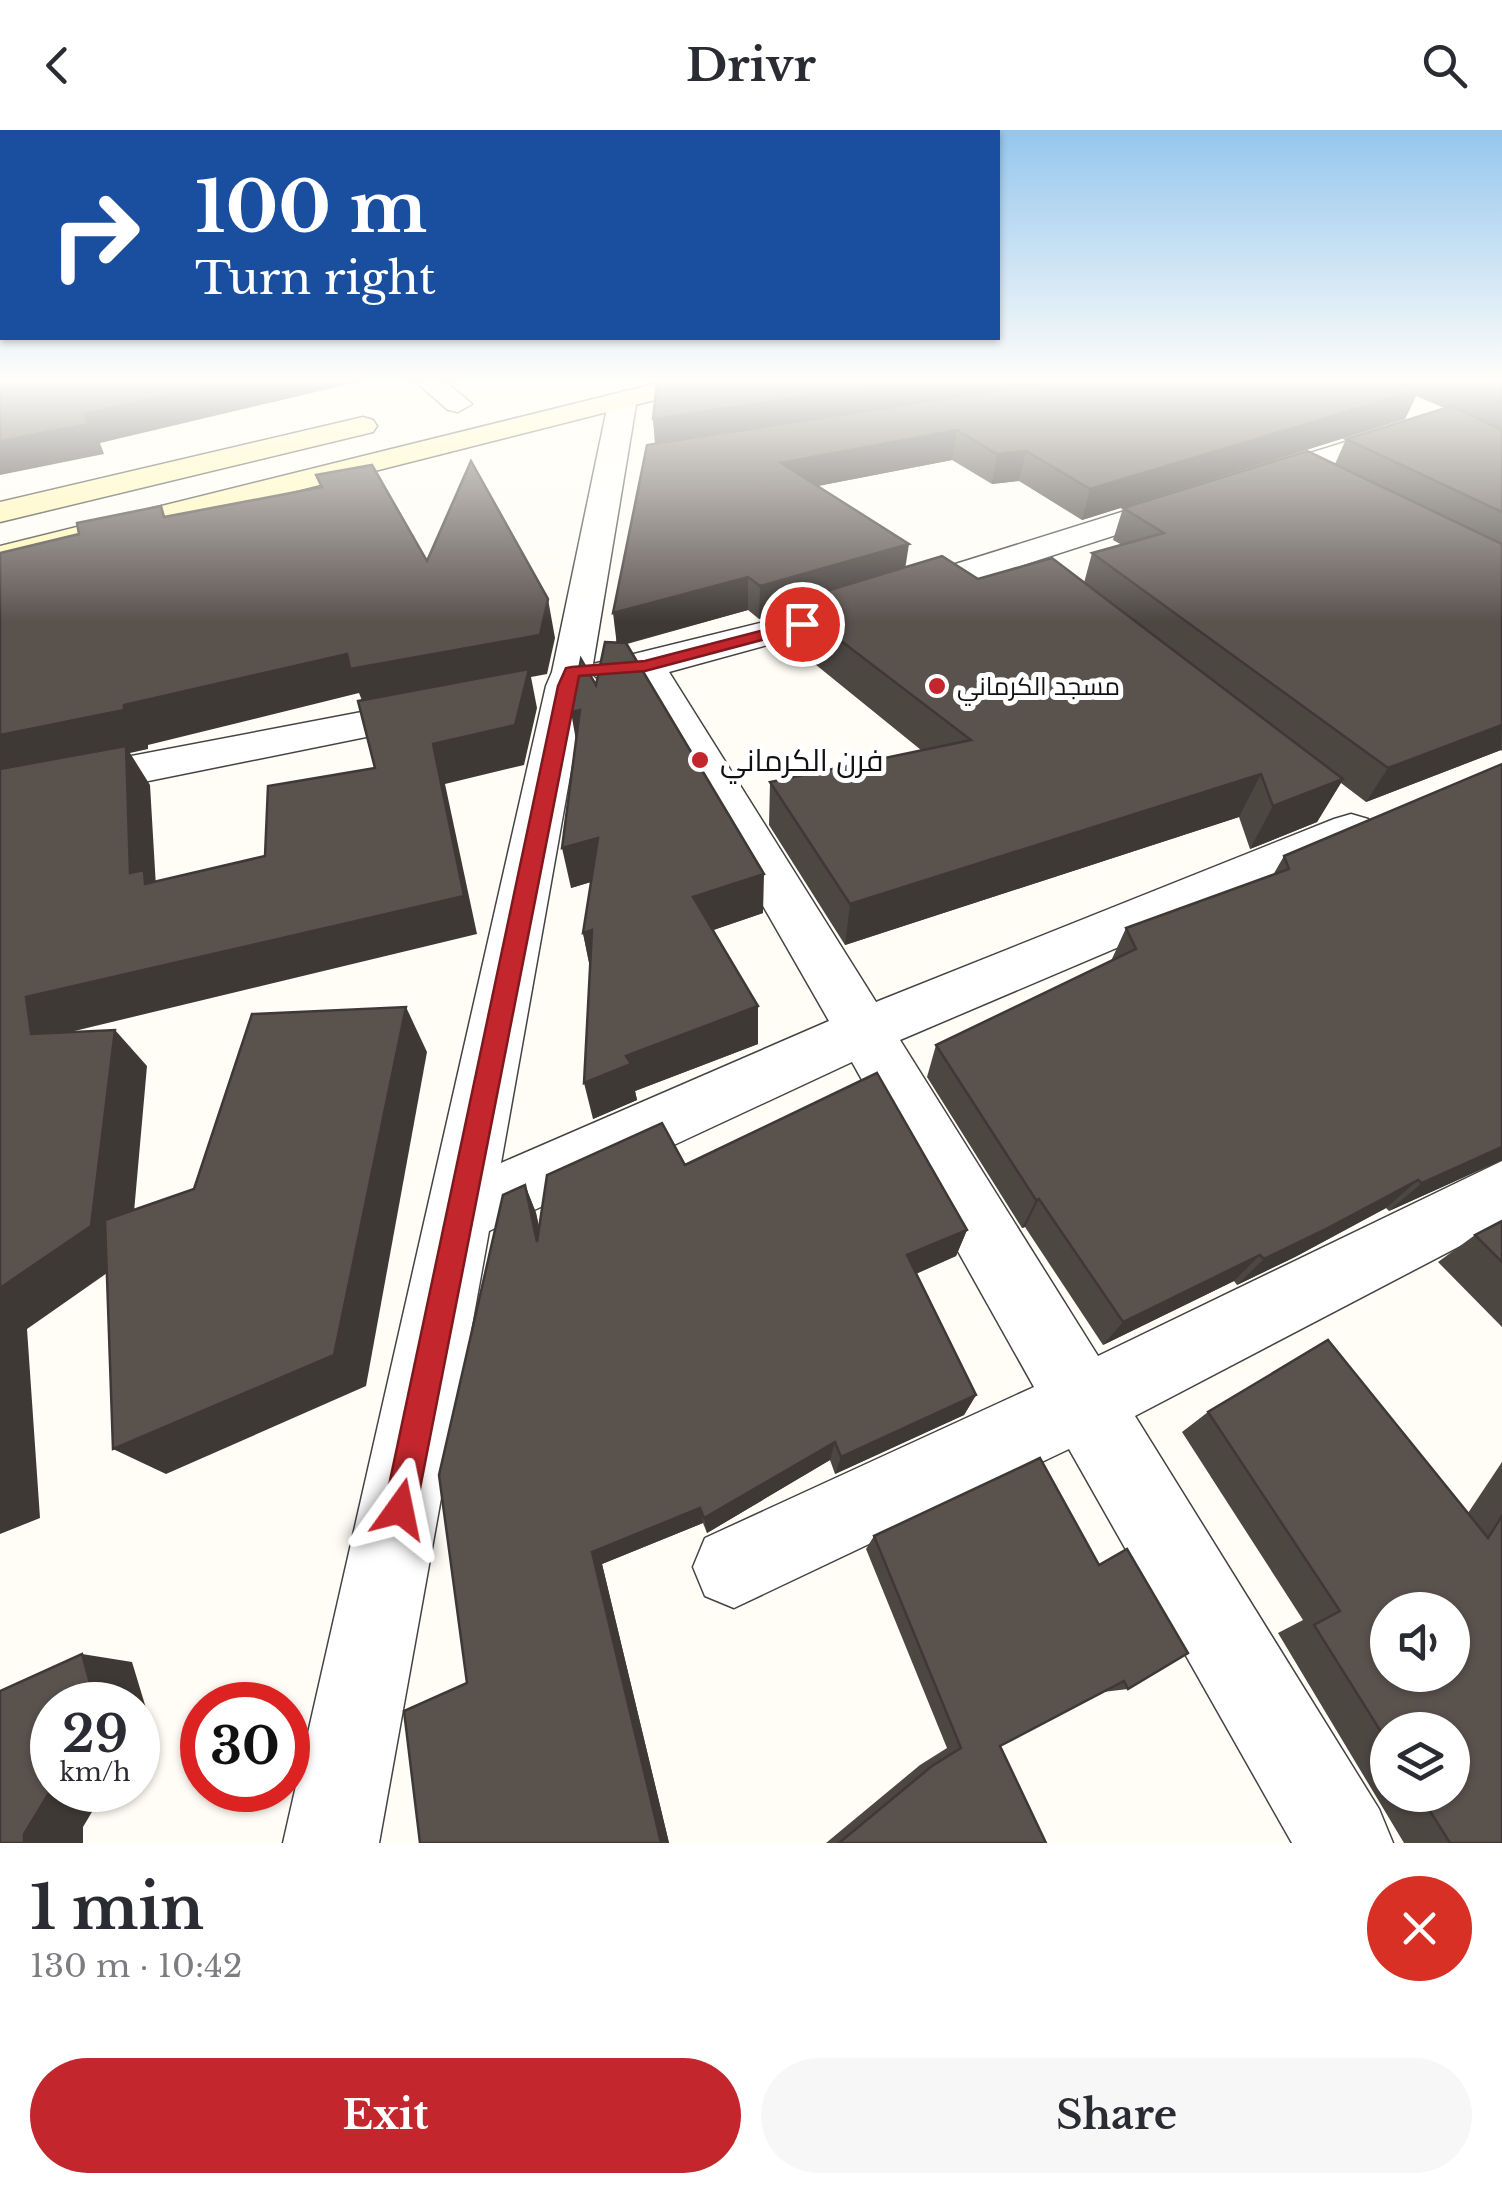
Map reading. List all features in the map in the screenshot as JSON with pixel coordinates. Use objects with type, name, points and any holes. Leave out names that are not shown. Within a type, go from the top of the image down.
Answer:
[{"type":"main road","points":[[0,512],[212,462]]},
{"type":"main road","points":[[0,556],[373,462]]},
{"type":"street","points":[[331,1843],[462,1211],[555,684],[629,462]]},
{"type":"street","points":[[555,684],[645,666],[1033,568],[1311,462]]},
{"type":"street","points":[[1298,466],[1332,484]]},
{"type":"street","points":[[645,666],[866,1030],[1082,1402],[1346,1843]]},
{"type":"street","points":[[0,796],[471,704]]},
{"type":"street","points":[[462,1211],[1361,814]]},
{"type":"street","points":[[734,1567],[1082,1402],[1502,1191]]},
{"type":"building","points":[[472,462],[548,599],[540,635],[350,669],[347,654],[124,705],[124,710],[0,735],[0,553],[79,534],[77,523],[161,506],[164,517],[322,487],[316,475],[372,465],[427,561]]},
{"type":"building","points":[[644,462],[787,462],[781,463],[909,544],[760,586],[748,577],[613,613]]},
{"type":"building","points":[[1044,462],[1180,462],[1090,489]]},
{"type":"building","points":[[1272,462],[1330,462],[1502,544],[1502,725],[1388,768],[1092,553],[1164,533],[1123,508]]},
{"type":"building","points":[[1395,462],[1502,462],[1502,512]]},
{"type":"building","points":[[942,556],[978,579],[1052,558],[1343,779],[1273,806],[1261,774],[850,904],[770,782],[971,740],[790,602]]},
{"type":"building","points":[[605,642],[626,643],[764,874],[693,897],[758,1006],[626,1056],[631,1064],[584,1083],[592,930],[583,933],[598,838],[562,848],[580,710],[571,712],[581,659],[596,685]]},
{"type":"building","points":[[529,669],[515,725],[433,744],[464,896],[26,997],[31,1034],[115,1030],[91,1226],[0,1288],[0,769],[126,746],[130,873],[144,870],[145,884],[265,856],[268,786],[375,768],[358,701]]},
{"type":"building","points":[[1502,764],[1502,1147],[1422,1183],[1418,1180],[1264,1259],[1260,1255],[1123,1322],[1039,1199],[1036,1200],[936,1045],[1136,949],[1126,928],[1289,869],[1284,856]]},
{"type":"building","points":[[406,1007],[334,1355],[113,1449],[105,1220],[194,1189],[252,1014]]},
{"type":"building","points":[[877,1073],[967,1230],[907,1255],[976,1395],[841,1457],[835,1442],[704,1518],[700,1508],[592,1552],[661,1843],[420,1843],[404,1711],[467,1683],[439,1475],[503,1195],[525,1185],[537,1242],[547,1175],[662,1123],[685,1165]]},
{"type":"building","points":[[1502,1221],[1502,1262],[1475,1235]]},
{"type":"building","points":[[1328,1340],[1488,1538],[1502,1516],[1502,1843],[1450,1843],[1431,1812],[1470,1812],[1470,1712],[1370,1714],[1314,1625],[1340,1611],[1208,1412]]},
{"type":"building","points":[[1040,1458],[1099,1565],[1127,1549],[1188,1653],[1128,1689],[1124,1681],[1000,1746],[1046,1843],[839,1843],[932,1766],[961,1748],[874,1536]]},
{"type":"building","points":[[82,1654],[90,1682],[30,1682],[30,1812],[37,1812],[24,1834],[24,1843],[0,1843],[0,1691]]},
{"type":"place","name":"مسجد الكرماني","points":[[937,686]]},
{"type":"place","name":"فرن الكرماني","points":[[700,760]]},
{"type":"route","points":[[400,1509],[566,686],[572,672],[645,666],[802,624]]}]
